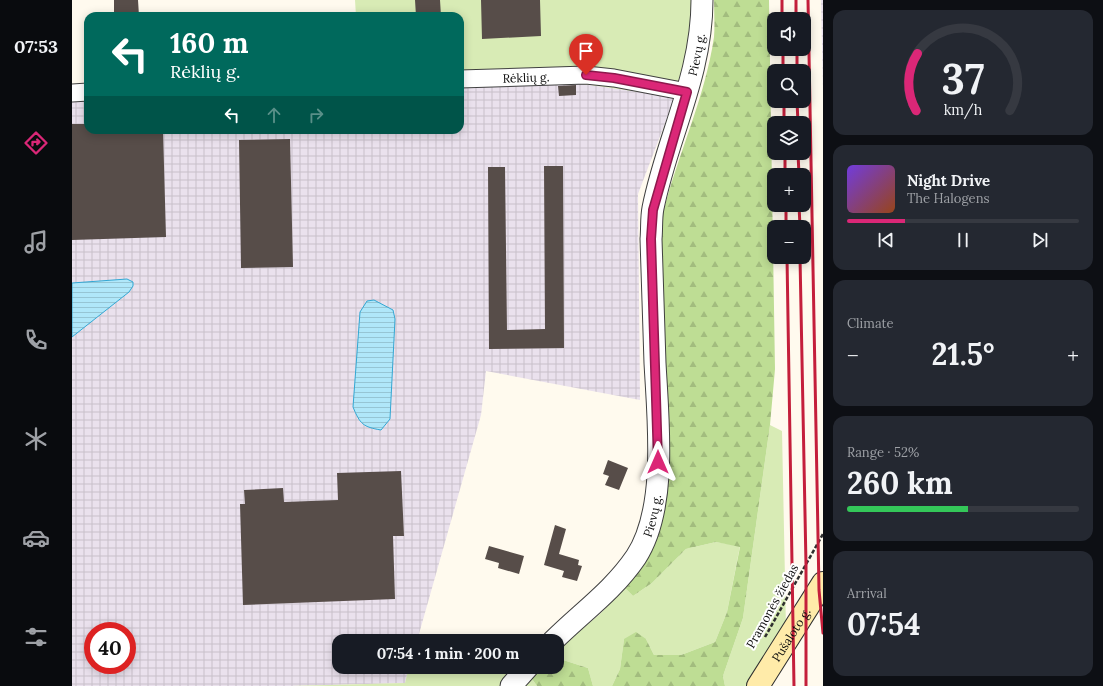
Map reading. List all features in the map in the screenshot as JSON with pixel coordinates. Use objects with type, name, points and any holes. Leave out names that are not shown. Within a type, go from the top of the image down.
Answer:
[{"type":"main road","name":"Pušaloto g.","points":[[764,683],[823,583]]},
{"type":"street","name":"Pievų g.","points":[[561,634],[605,596],[618,581],[636,556],[650,524],[658,487],[651,239],[653,210],[697,56],[702,19],[702,0]]},
{"type":"street","name":"Rėklių g.","points":[[464,79],[586,75],[614,78],[687,92]]},
{"type":"street","points":[[72,92],[84,92]]},
{"type":"street","points":[[511,686],[522,674]]},
{"type":"path","name":"Pramonės žiedas","points":[[764,639],[823,534]]},
{"type":"shaded area","points":[[821,0],[823,0],[823,93]]},
{"type":"shaded area","points":[[576,83],[675,97],[638,194],[640,400],[486,371],[481,415],[419,634],[332,634],[332,674],[407,674],[405,683],[291,686],[72,686],[72,99],[84,98],[84,134],[464,134],[464,86]]},
{"type":"green space","points":[[355,0],[692,0],[690,38],[675,97],[576,83],[464,86],[464,12],[356,12]]},
{"type":"green space","points":[[714,0],[769,0],[769,12],[767,12],[767,56],[770,56],[770,64],[767,64],[767,108],[771,108],[771,116],[767,116],[767,160],[772,160],[772,168],[767,168],[767,212],[772,212],[773,220],[767,220],[767,264],[773,264],[775,369],[770,425],[743,618],[723,676],[725,686],[612,686],[620,669],[624,639],[636,632],[646,639],[654,655],[681,655],[715,642],[727,612],[740,547],[716,542],[686,549],[652,583],[633,596],[625,588],[644,563],[663,213],[698,104],[710,60],[714,37]]},
{"type":"green space","points":[[770,425],[782,431],[786,629],[748,686],[725,686],[723,676],[743,618]]},
{"type":"green space","points":[[716,542],[740,546],[727,612],[715,642],[681,655],[654,655],[646,639],[624,639],[620,669],[612,686],[593,686],[588,668],[564,660],[564,643],[599,615],[625,588],[633,596],[652,583],[686,549]]},
{"type":"green space","points":[[564,660],[588,668],[593,686],[537,686],[530,676],[532,674],[564,674]]},
{"type":"green space","points":[[407,674],[530,674],[537,686],[291,686],[405,683]]},
{"type":"water","points":[[127,279],[133,282],[133,286],[129,292],[72,337],[72,283]]},
{"type":"water","points":[[374,300],[393,310],[395,319],[390,419],[381,430],[370,428],[363,424],[353,407],[360,312],[367,301]]},
{"type":"building","points":[[114,0],[138,0],[139,12],[114,12]]},
{"type":"building","points":[[415,0],[440,0],[441,12],[416,12]]},
{"type":"building","points":[[481,0],[540,0],[541,36],[482,39]]},
{"type":"building","points":[[576,85],[576,95],[559,96],[558,86]]},
{"type":"building","points":[[72,124],[84,124],[84,134],[163,134],[166,237],[72,240]]},
{"type":"building","points":[[290,139],[293,267],[241,268],[239,140]]},
{"type":"building","points":[[544,166],[563,166],[564,348],[489,349],[488,167],[505,167],[507,330],[545,329]]},
{"type":"building","points":[[608,460],[628,468],[619,490],[605,485],[609,476],[603,474]]},
{"type":"building","points":[[401,471],[404,536],[393,536],[395,599],[243,605],[240,504],[245,504],[244,490],[283,488],[284,502],[338,500],[337,473]]},
{"type":"building","points":[[555,525],[566,529],[559,554],[579,560],[578,565],[582,566],[577,581],[562,577],[564,571],[544,565]]},
{"type":"building","points":[[489,546],[524,556],[519,574],[498,568],[499,563],[485,559]]},
{"type":"railway","points":[[782,0],[782,12]]},
{"type":"railway","points":[[796,0],[796,12]]},
{"type":"railway","points":[[808,0],[819,590],[823,633]]},
{"type":"railway","points":[[783,56],[783,64]]},
{"type":"railway","points":[[797,56],[797,64]]},
{"type":"railway","points":[[784,108],[784,116]]},
{"type":"railway","points":[[797,108],[798,116]]},
{"type":"railway","points":[[785,160],[785,168]]},
{"type":"railway","points":[[798,160],[799,168]]},
{"type":"railway","points":[[786,212],[786,220]]},
{"type":"railway","points":[[799,212],[800,220]]},
{"type":"railway","points":[[787,264],[794,686]]},
{"type":"railway","points":[[800,264],[806,565],[806,686]]},
{"type":"route","points":[[586,75],[614,78],[687,92],[659,184],[653,210],[651,239],[658,462]]}]
